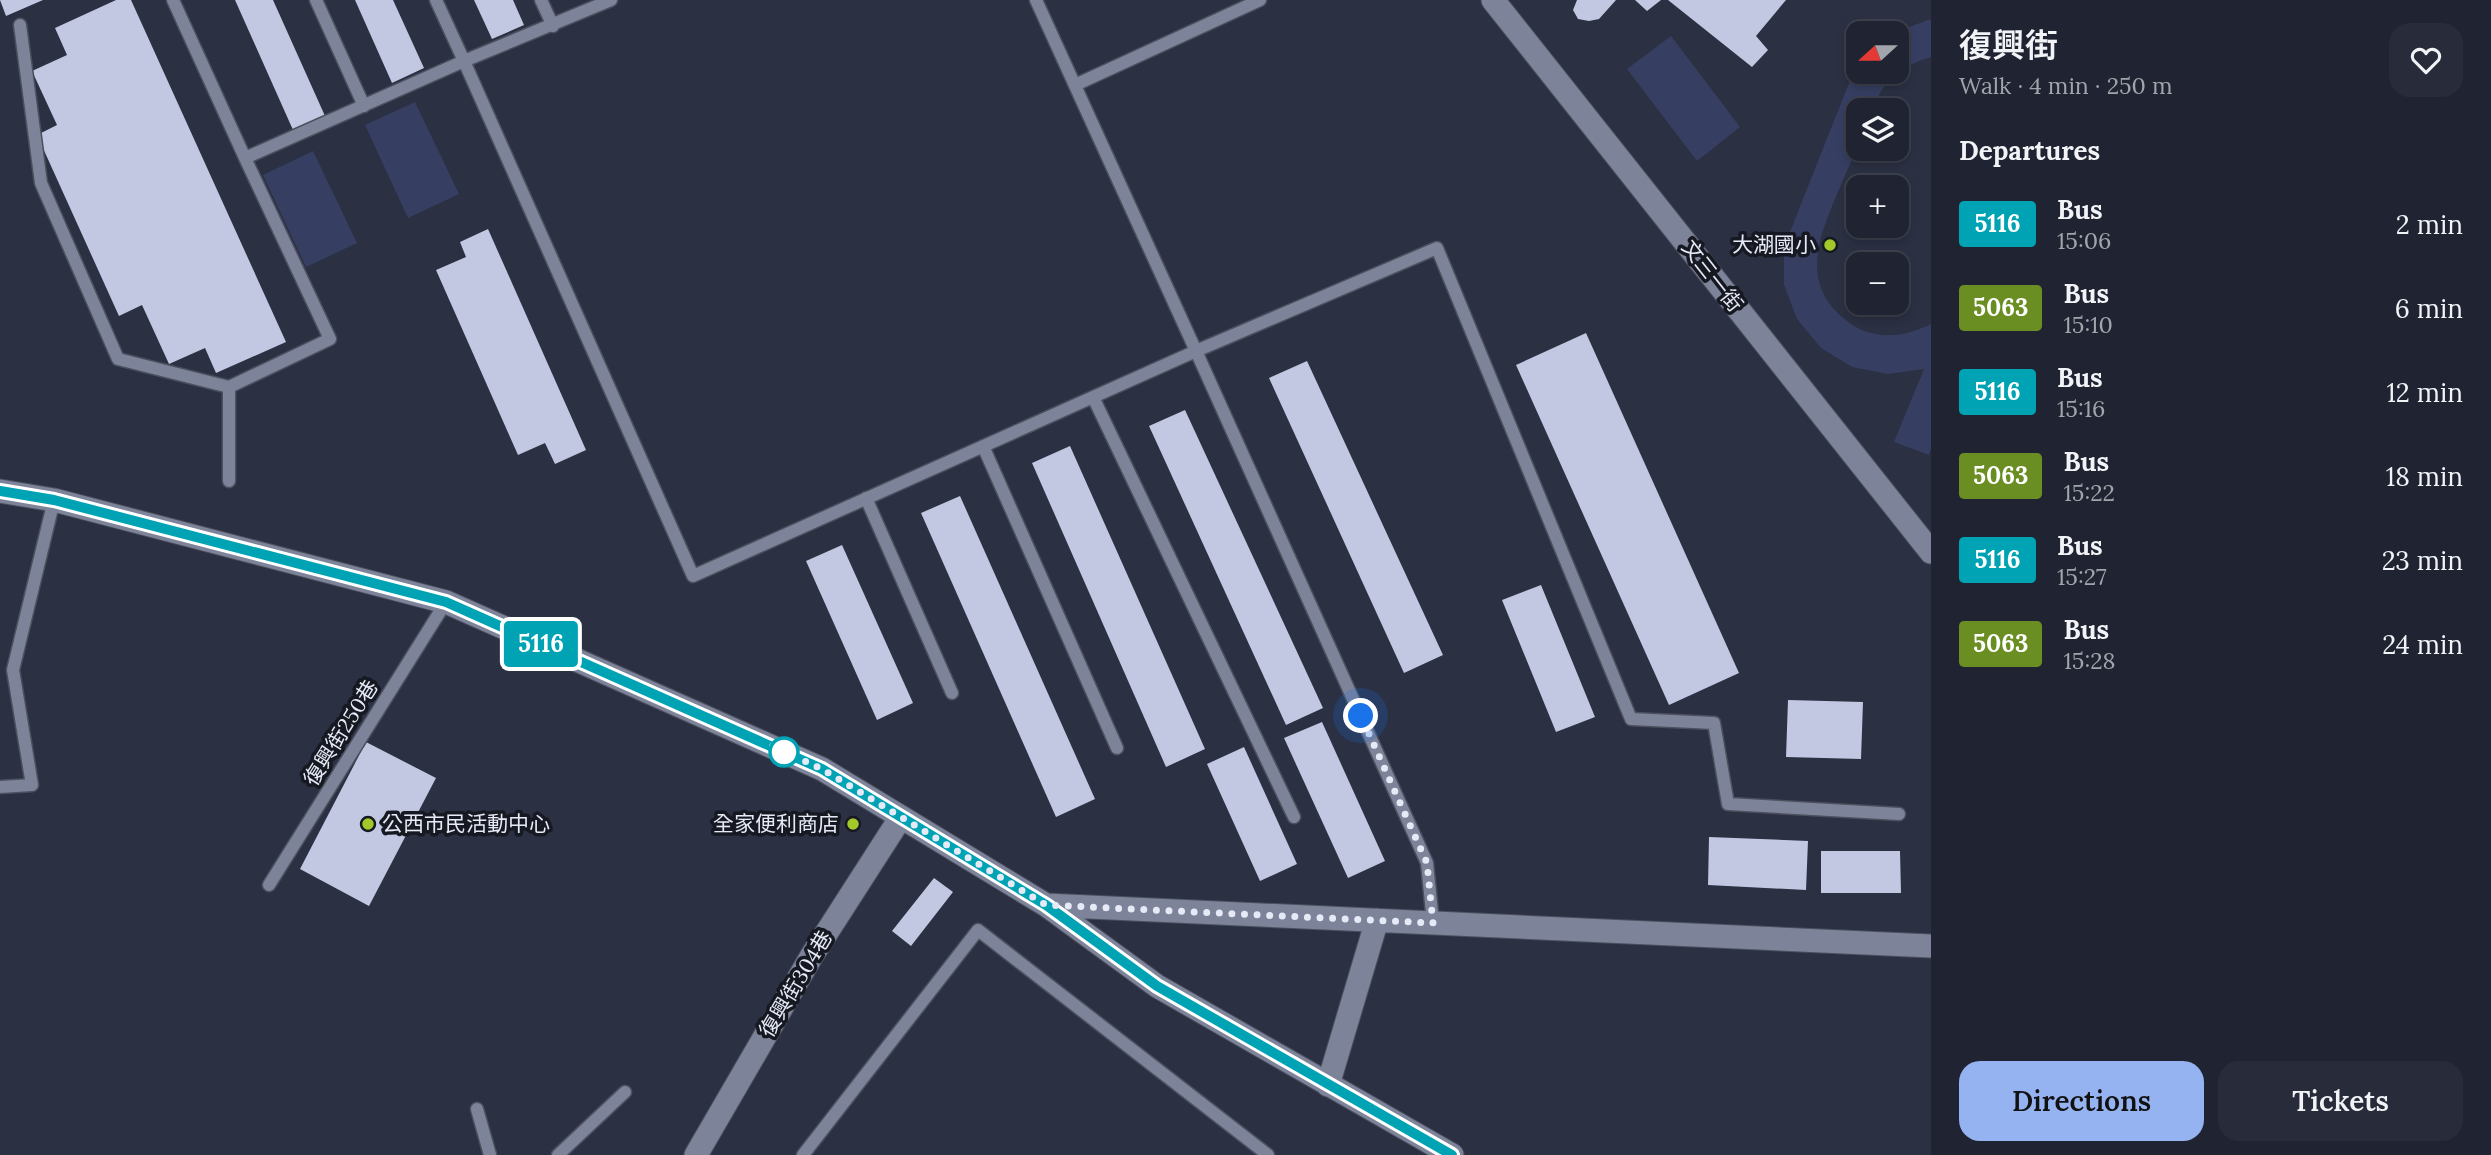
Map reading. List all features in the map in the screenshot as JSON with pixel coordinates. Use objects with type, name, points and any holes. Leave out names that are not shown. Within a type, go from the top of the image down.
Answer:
[{"type":"street","name":"文三一街","points":[[1493,0],[1931,552]]},
{"type":"street","points":[[0,491],[54,500],[446,602],[822,769],[1046,905],[1157,986],[1452,1155]]},
{"type":"street","name":"復興街304巷","points":[[696,1155],[811,957],[901,817]]},
{"type":"street","points":[[1046,905],[1931,946]]},
{"type":"street","points":[[1328,1085],[1377,920]]},
{"type":"lane","points":[[20,25],[41,183],[118,359],[229,387],[330,339],[173,0]]},
{"type":"lane","points":[[316,0],[364,106]]},
{"type":"lane","points":[[436,0],[694,576],[1196,351],[1437,248],[1631,719],[1714,723],[1728,804],[1899,814]]},
{"type":"lane","points":[[541,0],[553,26]]},
{"type":"lane","points":[[245,158],[464,61],[611,0]]},
{"type":"lane","points":[[1036,0],[1427,863],[1433,923]]},
{"type":"lane","points":[[1074,85],[1259,0]]},
{"type":"lane","points":[[229,387],[229,481]]},
{"type":"lane","points":[[1093,397],[1294,817]]},
{"type":"lane","points":[[983,446],[1117,748]]},
{"type":"lane","points":[[866,498],[953,693]]},
{"type":"lane","points":[[0,787],[32,785],[13,670],[54,500]]},
{"type":"lane","name":"復興街250巷","points":[[269,885],[446,602]]},
{"type":"lane","points":[[803,1155],[978,930],[1268,1155]]},
{"type":"lane","points":[[558,1155],[625,1092]]},
{"type":"lane","points":[[477,1109],[490,1155]]},
{"type":"shaded area","points":[[1931,20],[1931,57],[1909,65],[1909,27]]},
{"type":"shaded area","points":[[1671,36],[1740,127],[1697,161],[1627,69]]},
{"type":"shaded area","points":[[1849,84],[1886,84],[1878,98],[1846,98],[1846,161],[1851,161],[1822,234],[1818,273],[1823,292],[1834,310],[1864,331],[1883,335],[1903,334],[1931,324],[1929,455],[1894,442],[1924,369],[1888,374],[1852,367],[1821,348],[1797,319],[1784,285],[1784,247]]},
{"type":"shaded area","points":[[415,102],[459,194],[408,218],[365,125]]},
{"type":"shaded area","points":[[313,151],[357,243],[306,267],[263,175]]},
{"type":"building","points":[[0,0],[43,0],[6,16]]},
{"type":"building","points":[[116,0],[131,0],[286,342],[216,373],[205,348],[169,364],[142,305],[119,316],[37,135],[57,125],[32,71],[67,55],[55,28]]},
{"type":"building","points":[[235,0],[273,0],[325,116],[293,130]]},
{"type":"building","points":[[355,0],[393,0],[424,68],[392,83]]},
{"type":"building","points":[[474,0],[513,0],[524,25],[492,39]]},
{"type":"building","points":[[1577,0],[1616,0],[1599,19],[1589,21],[1578,19],[1573,10]]},
{"type":"building","points":[[1635,0],[1661,0],[1647,11]]},
{"type":"building","points":[[1668,0],[1786,0],[1756,36],[1768,50],[1752,67]]},
{"type":"building","points":[[488,229],[586,450],[555,464],[545,443],[518,455],[436,270],[466,257],[460,242]]},
{"type":"building","points":[[1586,333],[1739,673],[1669,705],[1516,365]]},
{"type":"building","points":[[1307,361],[1443,655],[1404,673],[1269,378]]},
{"type":"building","points":[[1185,410],[1323,708],[1286,725],[1149,426]]},
{"type":"building","points":[[1070,446],[1205,749],[1166,767],[1032,463]]},
{"type":"building","points":[[960,496],[1095,799],[1056,817],[921,513]]},
{"type":"building","points":[[842,545],[913,703],[877,720],[806,561]]},
{"type":"building","points":[[1541,585],[1595,717],[1556,732],[1502,600]]},
{"type":"building","points":[[1788,700],[1863,702],[1861,759],[1786,757]]},
{"type":"building","points":[[1322,722],[1385,861],[1348,878],[1284,738]]},
{"type":"building","name":"公西市民活動中心","points":[[366,742],[436,778],[369,906],[300,869]]},
{"type":"building","points":[[1244,747],[1297,864],[1260,881],[1207,764]]},
{"type":"building","points":[[1709,837],[1808,841],[1806,890],[1708,885]]},
{"type":"building","points":[[1821,851],[1900,851],[1901,893],[1821,893]]},
{"type":"building","points":[[934,878],[953,892],[911,946],[892,931]]},
{"type":"bus line","name":"5116","points":[[0,491],[54,500],[446,602],[822,769],[1046,905],[1157,986],[1452,1155]]},
{"type":"place","name":"大湖國小","points":[[1830,245]]},
{"type":"place","name":"公西市民活動中心","points":[[368,824]]},
{"type":"place","name":"全家便利商店","points":[[853,824]]},
{"type":"route","points":[[784,752],[772,746],[822,769],[1046,905],[1433,923],[1427,863],[1361,716]]}]
